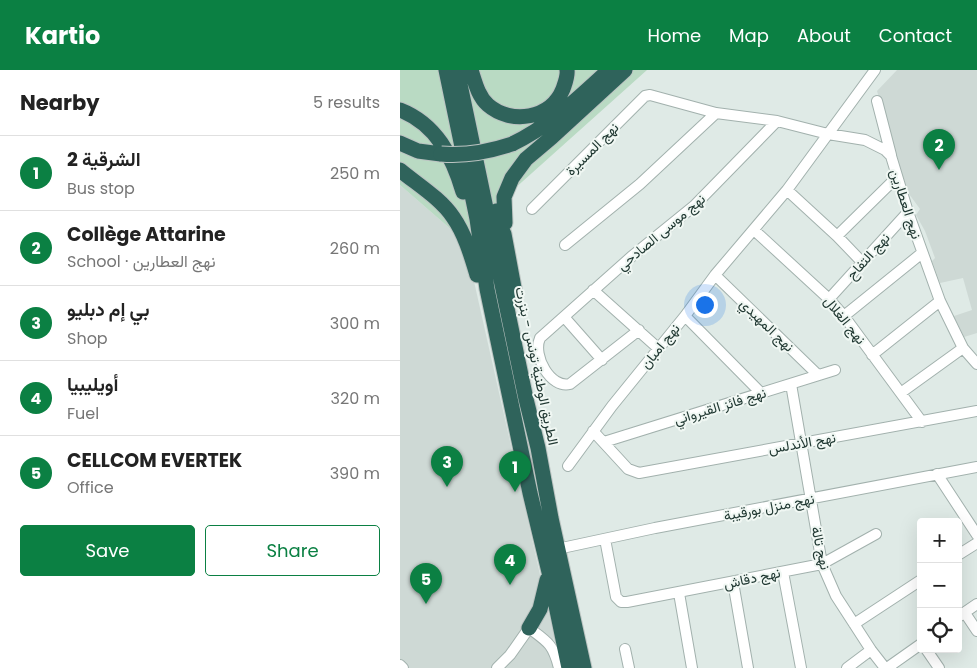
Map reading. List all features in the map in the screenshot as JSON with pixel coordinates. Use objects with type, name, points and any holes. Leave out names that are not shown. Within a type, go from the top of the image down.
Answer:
[{"type":"highway","points":[[446,70],[477,219],[487,289],[569,668]]},
{"type":"highway","name":"الطريق الوطنية تونس - بنزرت","points":[[457,70],[584,668]]},
{"type":"highway","points":[[467,70],[499,224],[504,234],[538,426],[538,448]]},
{"type":"highway","points":[[471,70],[479,93],[487,104],[502,114],[518,117],[540,113],[553,104],[562,91],[567,70]]},
{"type":"highway","points":[[400,143],[418,151],[458,156],[512,144],[534,133],[555,118],[609,70]]},
{"type":"highway","points":[[504,234],[504,197],[512,178],[526,159],[552,138],[625,70]]},
{"type":"highway","points":[[400,110],[419,119],[445,147],[462,188],[481,252]]},
{"type":"highway","points":[[400,170],[453,216],[465,238],[477,275],[487,289]]},
{"type":"highway","points":[[529,628],[543,601],[549,572]]},
{"type":"street","name":"نهج امبان","points":[[568,466],[593,431],[686,316],[716,275],[786,190],[875,70]]},
{"type":"street","name":"نهج المسيرة","points":[[532,209],[645,96],[654,96]]},
{"type":"street","name":"نهج العطارين","points":[[654,96],[716,113],[777,121],[828,134],[865,140],[878,145],[891,156],[908,212],[940,301],[963,348],[977,364]]},
{"type":"street","points":[[877,101],[891,156]]},
{"type":"street","points":[[565,245],[640,184],[716,113]]},
{"type":"street","name":"نهج موسى الصادحي","points":[[602,360],[570,384],[561,385],[542,366],[538,350],[540,338],[565,318],[593,290],[694,206],[777,121]]},
{"type":"street","points":[[837,236],[897,177]]},
{"type":"street","points":[[786,190],[837,236],[862,262]]},
{"type":"street","name":"نهج التفاح","points":[[829,299],[908,212]]},
{"type":"street","name":"نهج الغلال","points":[[754,230],[829,299],[844,316],[902,392],[922,422]]},
{"type":"street","points":[[844,316],[922,253]]},
{"type":"street","name":"نهج المهيدي","points":[[716,275],[818,375]]},
{"type":"street","points":[[593,290],[659,349]]},
{"type":"street","points":[[872,355],[940,301]]},
{"type":"street","points":[[686,316],[761,392]]},
{"type":"street","points":[[565,318],[602,360],[639,330]]},
{"type":"street","points":[[902,392],[963,348]]},
{"type":"street","name":"نهج فائز القيرواني","points":[[604,442],[835,370]]},
{"type":"street","name":"نهج تالة","points":[[791,384],[822,564],[836,596],[854,624],[871,650],[889,667]]},
{"type":"street","name":"نهج الأندلس","points":[[604,442],[628,469],[633,472],[646,472],[977,411]]},
{"type":"street","points":[[593,431],[604,442]]},
{"type":"street","name":"نهج منزل بورقيبة","points":[[560,548],[655,528],[977,467]]},
{"type":"street","points":[[937,474],[977,535]]},
{"type":"street","name":"نهج دقاش","points":[[605,539],[616,597],[621,602],[627,602],[822,564],[876,534]]},
{"type":"street","points":[[962,552],[977,543]]},
{"type":"street","points":[[783,572],[801,668]]},
{"type":"street","points":[[733,582],[748,668]]},
{"type":"street","points":[[854,624],[917,583]]},
{"type":"street","points":[[679,593],[692,668]]},
{"type":"street","points":[[977,604],[962,615],[977,631]]},
{"type":"street","points":[[497,668],[510,655],[529,628],[549,643],[555,652],[559,668]]},
{"type":"street","points":[[889,667],[917,647]]},
{"type":"street","points":[[625,649],[630,668]]},
{"type":"street","points":[[847,668],[871,650]]},
{"type":"street","points":[[929,653],[939,668]]},
{"type":"shaded area","points":[[897,70],[977,70],[977,333],[964,337],[954,316],[972,310],[963,278],[940,283],[932,261],[935,258],[925,231],[916,215],[920,209],[909,194],[877,91]]},
{"type":"shaded area","points":[[400,185],[461,238],[473,277],[554,637],[551,654],[554,668],[400,668]]},
{"type":"green space","points":[[400,70],[647,70],[513,190],[509,208],[512,236],[464,249],[461,238],[400,185]]},
{"type":"place","name":"Collège Attarine","points":[[939,170]]},
{"type":"place","name":"بي إم دبليو","points":[[447,487]]},
{"type":"place","name":"الشرقية 2","points":[[515,492]]},
{"type":"place","name":"أويليبيا","points":[[510,585]]},
{"type":"place","name":"CELLCOM EVERTEK","points":[[426,604]]}]
